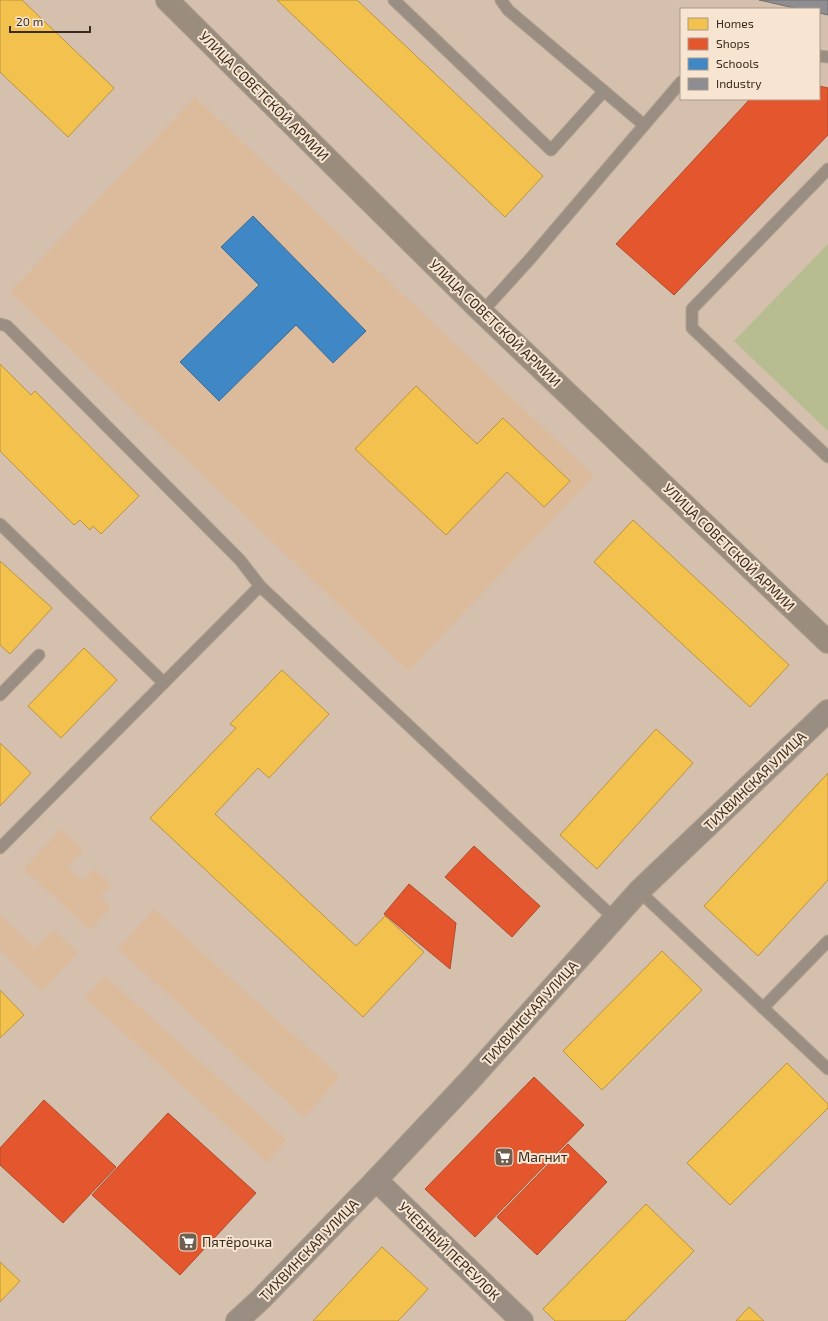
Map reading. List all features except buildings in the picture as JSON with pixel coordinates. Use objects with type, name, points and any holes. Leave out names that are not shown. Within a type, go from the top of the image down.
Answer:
[{"type":"main road","name":"УЛИЦА СОВЕТСКОЙ АРМИИ","points":[[167,0],[482,312],[828,642]]},
{"type":"street","name":"ТИХВИНСКАЯ УЛИЦА","points":[[238,1321],[376,1180],[470,1080],[640,892],[828,711]]},
{"type":"street","name":"УЧЕБНЫЙ ПЕРЕУЛОК","points":[[376,1180],[522,1321]]},
{"type":"lane","points":[[394,0],[551,150],[604,91]]},
{"type":"lane","points":[[501,0],[508,10],[644,125]]},
{"type":"lane","points":[[482,312],[530,259],[680,83]]},
{"type":"lane","points":[[828,169],[692,309],[692,328],[828,457]]},
{"type":"lane","points":[[0,324],[7,326],[69,387],[240,560],[260,586],[615,919]]},
{"type":"lane","points":[[0,524],[164,683]]},
{"type":"lane","points":[[0,848],[260,586]]},
{"type":"lane","points":[[0,695],[39,655]]},
{"type":"lane","points":[[640,892],[828,1069]]},
{"type":"lane","points":[[763,1008],[828,941]]},
{"type":"shaded area","points":[[195,97],[594,476],[408,671],[10,292]]},
{"type":"shaded area","points":[[61,829],[83,850],[68,867],[83,881],[94,869],[112,885],[100,897],[111,907],[90,930],[24,869]]},
{"type":"shaded area","points":[[154,909],[340,1077],[304,1117],[118,949]]},
{"type":"shaded area","points":[[0,915],[35,948],[53,930],[78,953],[42,991],[0,950]]},
{"type":"shaded area","points":[[105,976],[287,1140],[267,1162],[85,998]]},
{"type":"green space","points":[[828,244],[828,431],[734,341]]},
{"type":"place","name":"Магнит","points":[[504,1157]]},
{"type":"place","name":"Пятёрочка","points":[[188,1242]]}]
